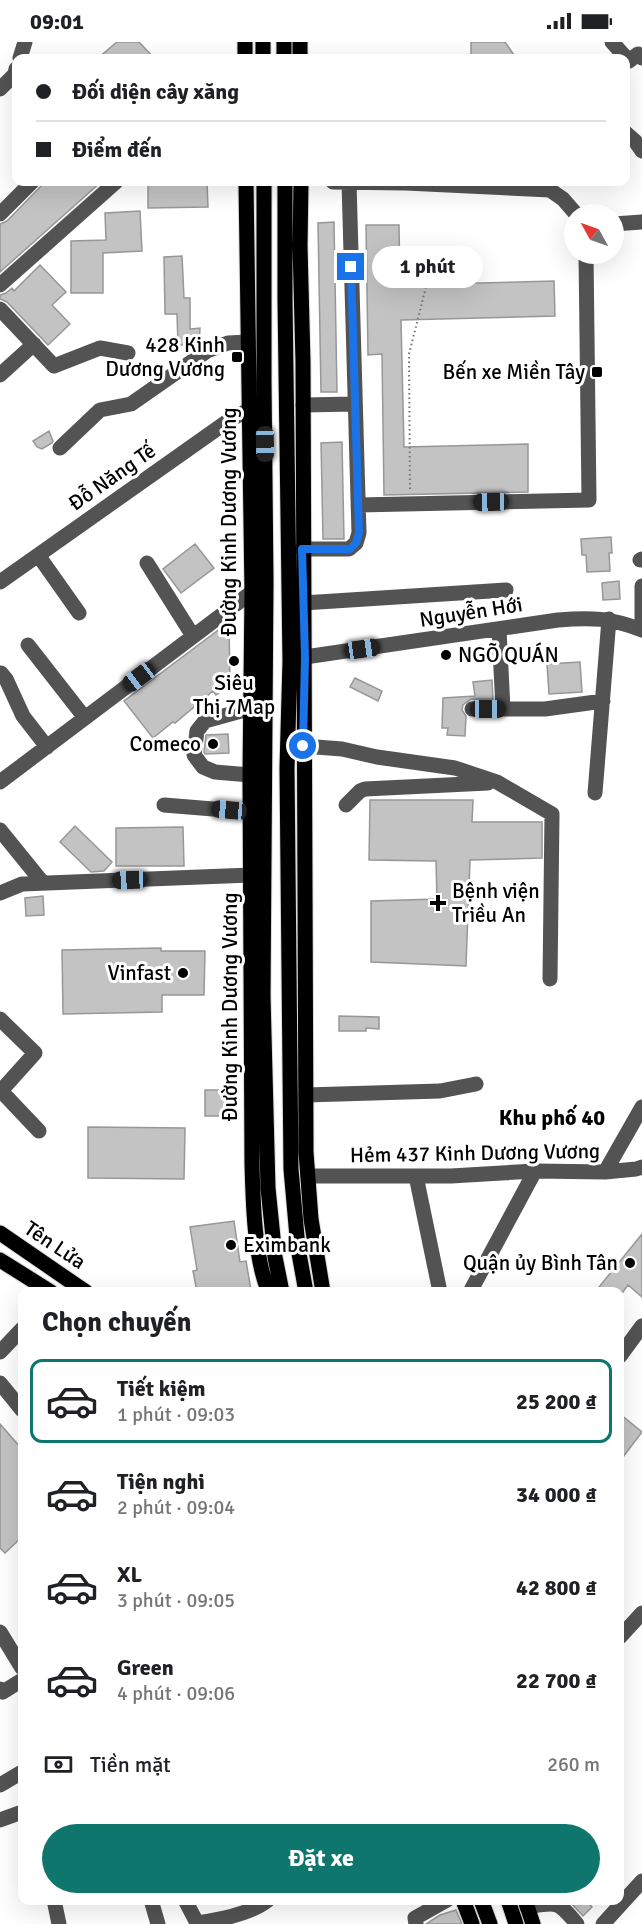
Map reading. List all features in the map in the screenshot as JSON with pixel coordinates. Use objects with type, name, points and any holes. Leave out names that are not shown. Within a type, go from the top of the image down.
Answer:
[{"type":"main road","name":"Đường Kinh Dương Vương","points":[[246,186],[248,342],[257,407],[266,582],[251,1131],[254,1210],[262,1272],[267,1287]]},
{"type":"main road","name":"Đường Kinh Dương Vương","points":[[257,875],[250,812],[250,775],[252,592],[264,186]]},
{"type":"main road","points":[[285,186],[286,405],[295,550],[303,603],[305,657],[303,746],[308,1176],[311,1219],[322,1287]]},
{"type":"main road","points":[[301,186],[303,405],[287,768],[291,1169],[298,1248],[305,1287]]},
{"type":"main road","points":[[257,407],[303,405]]},
{"type":"main road","points":[[252,592],[266,582]]},
{"type":"main road","name":"Đường Kinh Dương Vương","points":[[257,958],[268,1188],[275,1257],[281,1287]]},
{"type":"main road","points":[[257,958],[306,959]]},
{"type":"main road","name":"Tên Lửa","points":[[0,1233],[79,1287]]},
{"type":"main road","name":"Tên Lửa","points":[[0,1260],[43,1287]]},
{"type":"main road","points":[[466,1905],[472,1924]]},
{"type":"main road","points":[[483,1905],[490,1924]]},
{"type":"main road","points":[[510,1905],[516,1924]]},
{"type":"main road","points":[[526,1905],[533,1924]]},
{"type":"street","points":[[612,42],[623,54]]},
{"type":"street","points":[[630,60],[638,54],[642,58]]},
{"type":"street","points":[[0,89],[12,77]]},
{"type":"street","points":[[630,137],[642,151]]},
{"type":"street","points":[[0,214],[28,186]]},
{"type":"street","points":[[0,285],[111,186]]},
{"type":"street","points":[[295,550],[350,549],[356,543],[359,533],[349,186]]},
{"type":"street","points":[[468,186],[550,190],[567,204]]},
{"type":"street","points":[[624,223],[642,222]]},
{"type":"street","points":[[358,505],[589,500],[586,264]]},
{"type":"street","points":[[0,309],[54,366],[100,348],[128,353]]},
{"type":"street","points":[[60,448],[100,410],[131,404],[207,351],[228,343],[248,342]]},
{"type":"street","points":[[0,375],[34,344]]},
{"type":"street","points":[[303,405],[355,404]]},
{"type":"street","name":"Đỗ Năng Tế","points":[[0,582],[219,428],[257,407]]},
{"type":"street","points":[[38,555],[79,613]]},
{"type":"street","points":[[147,563],[193,636]]},
{"type":"street","points":[[642,586],[642,623]]},
{"type":"street","points":[[303,603],[506,590]]},
{"type":"street","points":[[0,782],[252,592]]},
{"type":"street","name":"Nguyễn Hới","points":[[305,657],[582,618],[609,619],[642,630]]},
{"type":"street","points":[[596,794],[609,619]]},
{"type":"street","points":[[499,629],[503,709]]},
{"type":"street","points":[[28,645],[85,718]]},
{"type":"street","points":[[1,674],[6,679],[24,716],[47,747]]},
{"type":"street","points":[[472,709],[546,709],[603,701]]},
{"type":"street","points":[[250,775],[215,772],[203,767],[195,755],[196,731],[205,722],[252,708]]},
{"type":"street","points":[[303,746],[342,749],[377,757],[455,768],[496,782],[552,814],[550,979]]},
{"type":"street","points":[[346,805],[365,789],[496,782]]},
{"type":"street","points":[[164,805],[250,812]]},
{"type":"street","points":[[0,830],[43,883]]},
{"type":"street","points":[[0,893],[22,884],[257,875]]},
{"type":"street","points":[[0,1019],[35,1053],[1,1091],[39,1131]]},
{"type":"street","points":[[306,1095],[440,1091],[476,1084]]},
{"type":"street","points":[[605,1172],[642,1107]]},
{"type":"street","name":"Hẻm 437 Kinh Dương Vương","points":[[308,1176],[451,1176],[535,1171],[605,1172],[642,1167]]},
{"type":"street","points":[[473,1287],[535,1171]]},
{"type":"street","points":[[416,1176],[439,1287]]},
{"type":"street","points":[[624,1351],[642,1326]]},
{"type":"street","points":[[0,1352],[18,1333]]},
{"type":"street","points":[[0,1383],[18,1405]]},
{"type":"street","points":[[624,1633],[642,1613]]},
{"type":"street","points":[[0,1632],[18,1661]]},
{"type":"street","points":[[0,1689],[3,1692],[18,1683]]},
{"type":"street","points":[[0,1785],[18,1774]]},
{"type":"street","points":[[0,1820],[18,1813]]},
{"type":"street","points":[[624,1901],[642,1881]]},
{"type":"street","points":[[55,1905],[59,1924]]},
{"type":"street","points":[[153,1905],[158,1924]]},
{"type":"street","points":[[188,1905],[197,1923],[221,1920],[260,1905]]},
{"type":"street","points":[[416,1924],[415,1917],[438,1905]]},
{"type":"street","points":[[558,1905],[564,1908],[577,1924]]},
{"type":"street","points":[[603,1924],[620,1905]]},
{"type":"path","points":[[411,504],[409,354],[434,255]]},
{"type":"building","points":[[117,42],[139,42],[150,54],[103,54]]},
{"type":"building","points":[[471,42],[505,42],[513,54],[471,54]]},
{"type":"building","points":[[41,186],[97,186],[0,272],[0,224],[7,221]]},
{"type":"building","points":[[148,186],[207,186],[208,207],[148,208]]},
{"type":"building","points":[[140,211],[142,251],[103,253],[103,293],[71,293],[71,241],[106,240],[105,213]]},
{"type":"building","points":[[334,222],[337,392],[321,392],[318,223]]},
{"type":"building","points":[[366,225],[399,225],[400,285],[554,281],[555,316],[401,320],[404,447],[528,444],[528,492],[384,495],[382,354],[368,355]]},
{"type":"building","points":[[182,256],[184,298],[190,298],[190,329],[200,328],[199,345],[178,345],[177,314],[165,314],[164,257]]},
{"type":"building","points":[[40,265],[66,292],[52,305],[70,324],[48,345],[7,302],[0,299],[0,295],[12,288],[14,291]]},
{"type":"building","points":[[49,431],[52,443],[42,449],[37,447],[33,441]]},
{"type":"building","points":[[342,442],[344,539],[323,539],[321,443]]},
{"type":"building","points":[[611,537],[610,571],[587,572],[586,555],[582,555],[581,539]]},
{"type":"building","points":[[195,544],[214,568],[181,593],[163,569]]},
{"type":"building","points":[[619,581],[620,599],[603,600],[602,583]]},
{"type":"building","points":[[229,622],[230,685],[216,695],[213,691],[153,738],[124,701]]},
{"type":"building","points":[[580,662],[582,692],[549,694],[547,664]]},
{"type":"building","points":[[355,678],[382,691],[378,701],[350,687]]},
{"type":"building","points":[[492,680],[493,699],[471,699],[463,705],[462,710],[466,716],[465,736],[447,735],[448,728],[442,728],[443,698],[475,696],[473,682]]},
{"type":"building","name":"Comeco","points":[[228,734],[229,753],[205,754],[206,735]]},
{"type":"building","name":"Bệnh viện Triều An","points":[[370,800],[473,800],[472,822],[542,822],[542,858],[470,860],[466,966],[371,962],[371,901],[437,899],[436,861],[369,860]]},
{"type":"building","points":[[75,826],[112,862],[104,871],[91,872],[60,842]]},
{"type":"building","points":[[183,827],[184,866],[116,866],[116,828]]},
{"type":"building","points":[[43,896],[44,915],[26,916],[25,898]]},
{"type":"building","points":[[161,948],[161,951],[205,951],[204,995],[162,995],[162,1012],[63,1014],[62,950]]},
{"type":"building","points":[[339,1016],[379,1017],[379,1029],[339,1031]]},
{"type":"building","points":[[205,1090],[231,1090],[231,1116],[205,1116]]},
{"type":"building","points":[[88,1127],[185,1128],[184,1179],[88,1178]]},
{"type":"building","points":[[234,1221],[240,1262],[246,1261],[250,1287],[196,1287],[193,1271],[197,1270],[190,1227]]},
{"type":"building","name":"Quận ủy Bình Tân","points":[[642,1234],[642,1297],[628,1285],[624,1291],[624,1287],[599,1287]]},
{"type":"building","points":[[624,1417],[642,1432],[624,1456]]},
{"type":"building","points":[[0,1424],[18,1444],[18,1541],[5,1553],[0,1548]]},
{"type":"building","points":[[573,1905],[590,1905],[592,1907],[583,1916]]},
{"type":"building","points":[[456,1910],[462,1924],[426,1924],[440,1915]]},
{"type":"place","name":"428 Kinh Dương Vương","points":[[237,357]]},
{"type":"place","name":"Bến xe Miền Tây","points":[[597,372]]},
{"type":"place","name":"NGÕ QUÁN","points":[[446,655]]},
{"type":"place","name":"Siêu Thị 7Map","points":[[234,661]]},
{"type":"place","name":"Comeco","points":[[213,744]]},
{"type":"place","name":"Bệnh viện Triều An","points":[[438,903]]},
{"type":"place","name":"Vinfast","points":[[183,973]]},
{"type":"place","name":"Eximbank","points":[[231,1245]]},
{"type":"place","name":"Quận ủy Bình Tân","points":[[630,1263]]},
{"type":"district","name":"Khu phố 40","points":[[552,1117]]},
{"type":"route","points":[[303,746],[305,657],[302,549],[350,549],[356,543],[359,533],[351,267]]}]
